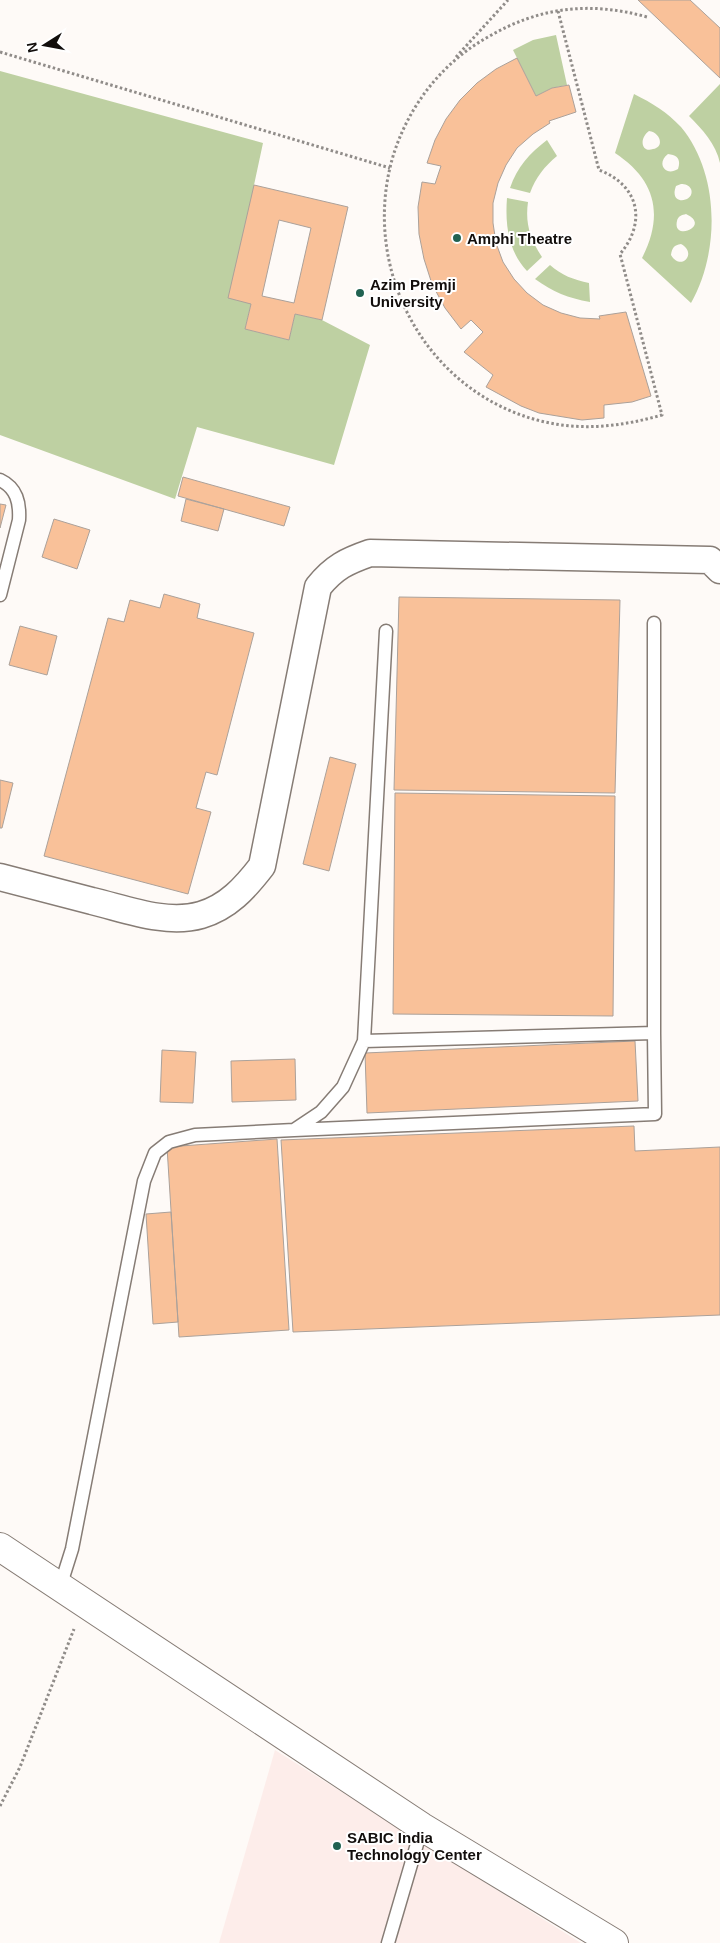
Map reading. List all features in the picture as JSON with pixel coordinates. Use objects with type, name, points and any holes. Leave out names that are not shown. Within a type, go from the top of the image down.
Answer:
[{"type":"street","points":[[0,876],[146,915],[181,919],[201,915],[224,906],[243,891],[262,866],[318,587],[337,567],[351,560],[370,553],[710,560],[720,570]]},
{"type":"street","points":[[0,1547],[422,1827],[614,1943]]},
{"type":"lane","points":[[0,480],[13,490],[18,499],[20,509],[19,520],[0,595]]},
{"type":"lane","points":[[72,1594],[72,1549],[144,1181],[155,1153],[169,1142],[195,1135],[655,1114],[654,623]]},
{"type":"lane","points":[[294,1130],[321,1112],[342,1087],[364,1041],[386,631]]},
{"type":"lane","points":[[364,1041],[654,1033]]},
{"type":"lane","points":[[388,1943],[422,1827]]},
{"type":"path","points":[[508,0],[430,85],[412,110],[399,138],[390,168],[384,206],[384,230],[388,261],[396,289],[408,316],[424,341],[443,364],[466,384],[490,400],[545,422],[574,426],[604,427],[633,423],[662,415],[620,254],[629,244],[637,218],[630,192],[611,174],[599,170],[558,11]]},
{"type":"path","points":[[430,85],[452,62],[490,35],[532,17],[579,8],[624,11],[647,17]]},
{"type":"path","points":[[0,52],[390,168]]},
{"type":"path","points":[[0,1806],[20,1767],[71,1638],[72,1594]]},
{"type":"shaded area","name":"SABIC India Technology Center","points":[[275,1750],[581,1943],[219,1943]]},
{"type":"green space","points":[[556,35],[567,85],[552,88],[536,96],[513,50],[533,40]]},
{"type":"green space","points":[[0,71],[263,143],[254,185],[251,304],[245,329],[289,340],[295,314],[322,320],[370,345],[334,465],[197,427],[175,499],[0,435]]},
{"type":"green space","points":[[720,84],[720,163],[712,143],[689,116]]},
{"type":"green space","points":[[634,94],[653,104],[670,117],[681,127],[694,146],[703,167],[709,190],[712,214],[707,261],[691,303],[642,258],[653,227],[654,213],[652,200],[640,175],[615,153]],"holes":[[[649,131],[656,134],[660,140],[657,148],[649,150],[644,147],[643,141]],[[668,154],[676,157],[679,161],[678,169],[673,171],[666,170],[662,165],[664,158]],[[681,184],[687,185],[691,189],[690,197],[679,200],[675,193],[676,186]],[[686,214],[695,223],[689,230],[680,230],[677,227],[677,221]],[[681,244],[686,248],[688,252],[686,259],[679,262],[675,260],[671,255],[675,246]]]},
{"type":"green space","points":[[547,140],[557,156],[541,173],[530,193],[510,188],[516,173],[525,161]]},
{"type":"green space","points":[[507,198],[528,202],[527,217],[529,231],[542,257],[527,271],[516,255],[509,237]]},
{"type":"green space","points":[[550,265],[568,277],[589,283],[590,302],[561,294],[535,279]]},
{"type":"building","points":[[638,0],[690,0],[720,28],[720,78]]},
{"type":"building","name":"Amphi Theatre","points":[[517,58],[536,96],[552,88],[569,85],[576,112],[549,121],[550,123],[517,148],[506,165],[498,183],[493,203],[496,243],[503,262],[514,279],[527,293],[543,305],[561,313],[580,318],[600,319],[599,316],[626,312],[651,396],[632,402],[604,405],[604,418],[582,420],[539,413],[521,406],[486,387],[493,375],[464,352],[483,332],[471,320],[461,329],[445,308],[432,284],[424,259],[419,234],[418,207],[422,182],[435,184],[441,166],[427,163],[435,140],[446,119],[460,100],[477,83],[496,69]]},
{"type":"building","points":[[254,185],[348,207],[322,320],[295,314],[289,340],[245,329],[251,304],[228,298]],"holes":[[[279,220],[311,228],[294,303],[262,296]]]},
{"type":"building","points":[[183,477],[290,507],[284,526],[178,496]]},
{"type":"building","points":[[186,499],[224,509],[218,531],[181,521]]},
{"type":"building","points":[[0,504],[6,505],[0,528]]},
{"type":"building","points":[[54,519],[90,530],[77,569],[42,557]]},
{"type":"building","points":[[164,594],[200,604],[197,618],[254,633],[217,775],[206,772],[196,808],[211,812],[188,894],[44,856],[108,618],[124,622],[130,600],[160,608]]},
{"type":"building","points":[[399,597],[620,600],[615,793],[394,790]]},
{"type":"building","points":[[20,626],[57,636],[47,675],[9,665]]},
{"type":"building","points":[[330,757],[356,764],[329,871],[303,864]]},
{"type":"building","points":[[0,780],[13,783],[2,828],[0,828]]},
{"type":"building","points":[[395,793],[615,796],[613,1016],[393,1014]]},
{"type":"building","points":[[635,1041],[638,1101],[367,1113],[365,1053]]},
{"type":"building","points":[[162,1050],[196,1052],[193,1103],[160,1102]]},
{"type":"building","points":[[295,1059],[296,1100],[232,1102],[231,1061]]},
{"type":"building","points":[[634,1126],[635,1151],[720,1147],[720,1315],[293,1332],[281,1140]]},
{"type":"building","points":[[277,1139],[289,1330],[179,1337],[167,1147]]},
{"type":"building","points":[[171,1212],[178,1322],[153,1324],[146,1214]]},
{"type":"place","name":"Amphi Theatre","points":[[457,238]]},
{"type":"place","name":"Azim Premji University","points":[[360,293]]},
{"type":"place","name":"SABIC India Technology Center","points":[[337,1846]]}]
